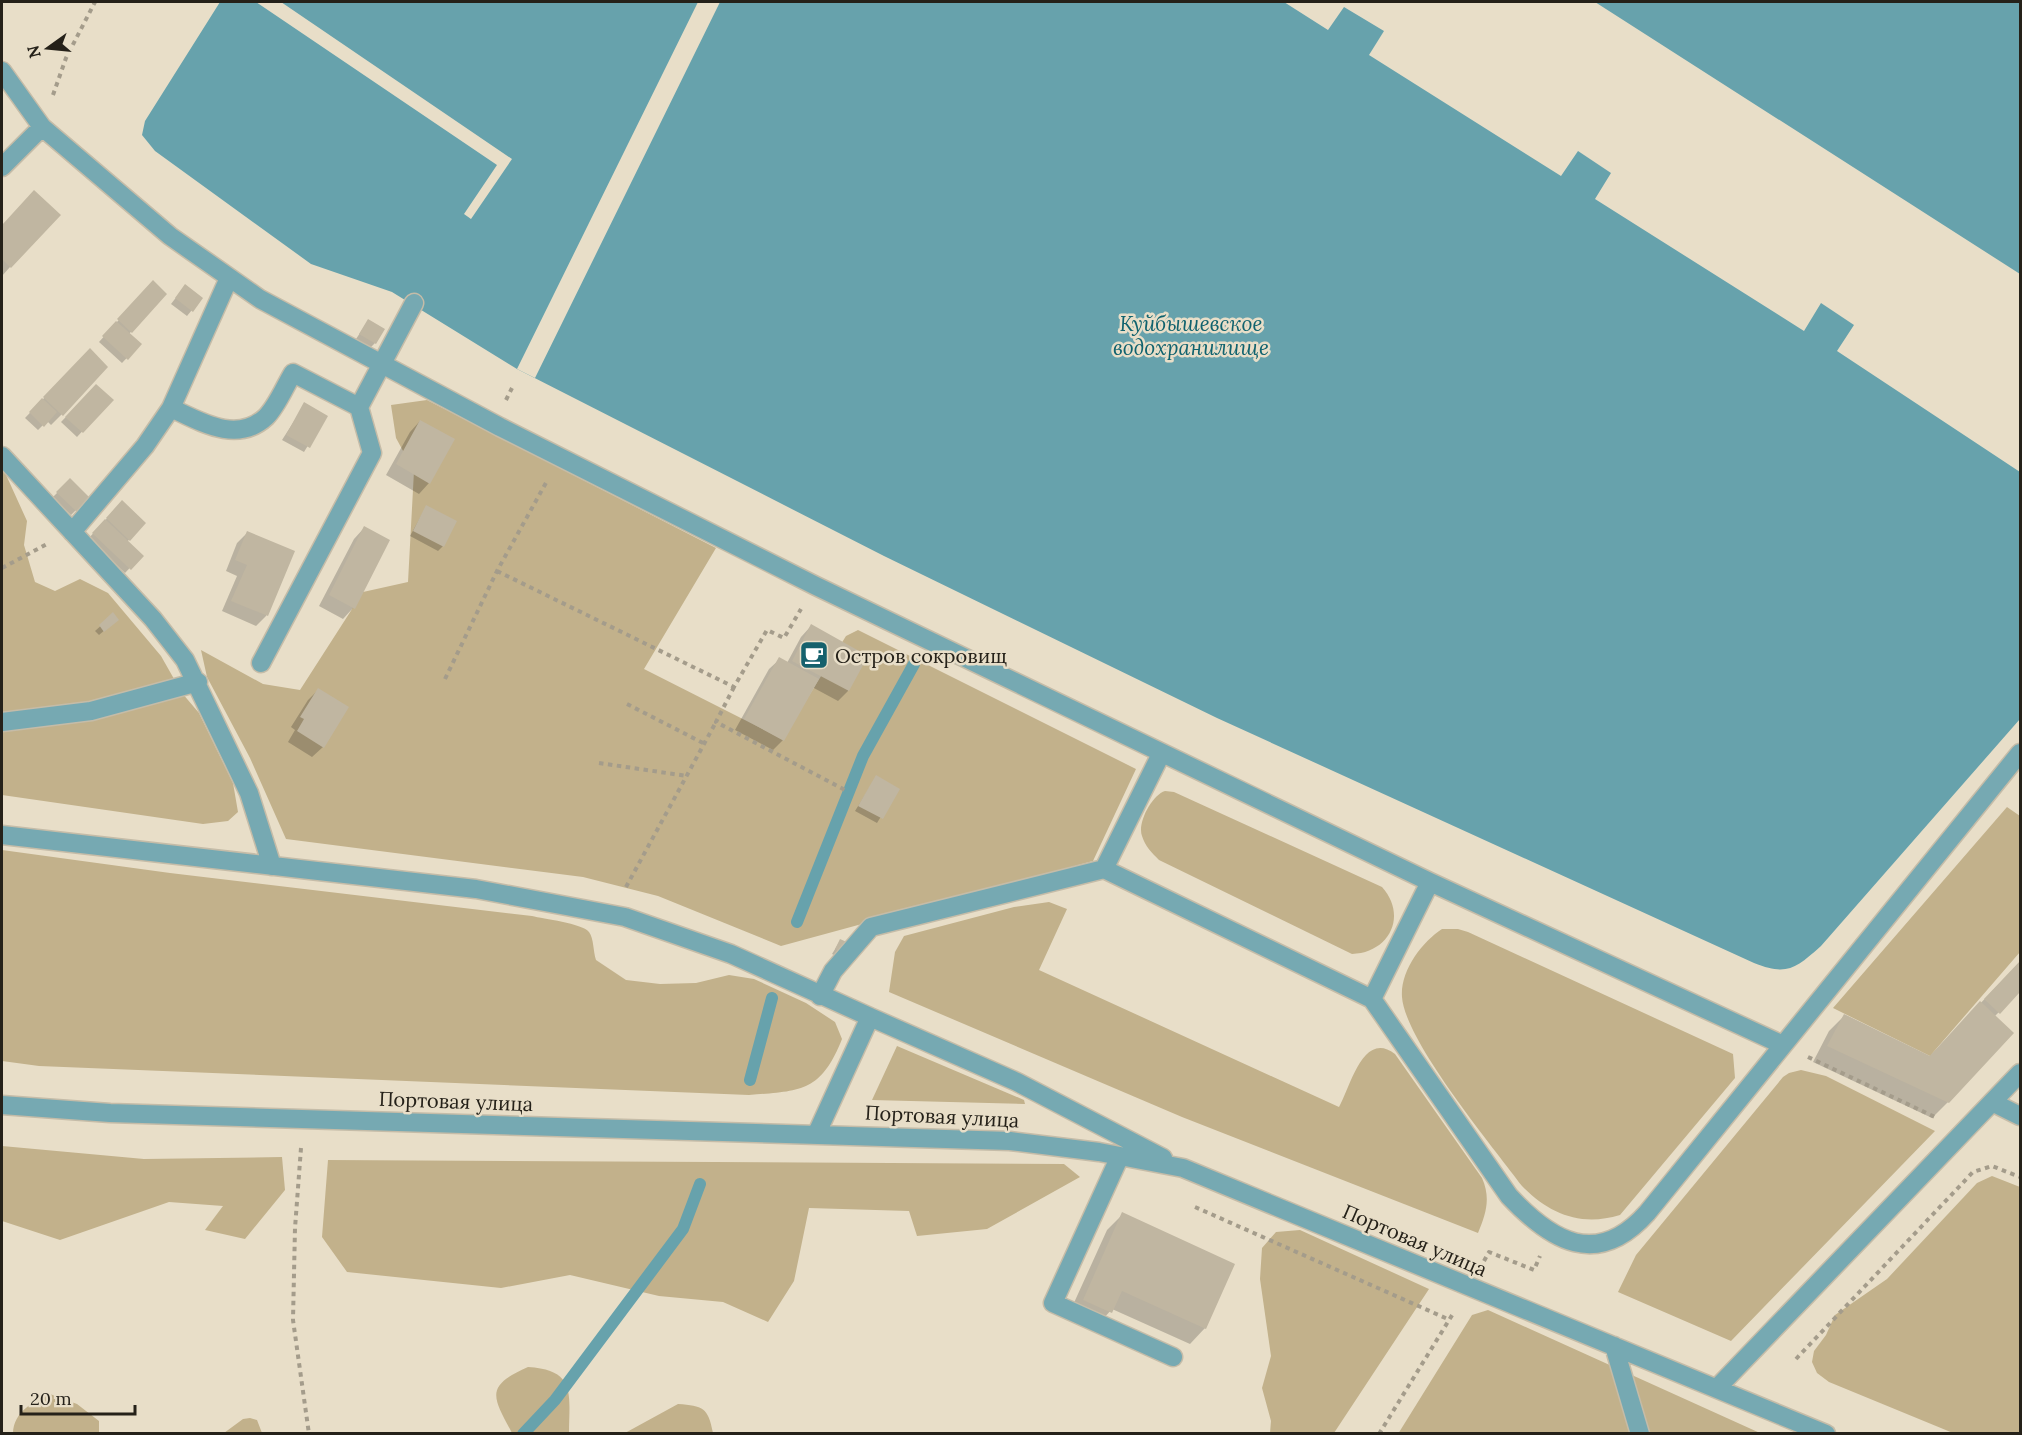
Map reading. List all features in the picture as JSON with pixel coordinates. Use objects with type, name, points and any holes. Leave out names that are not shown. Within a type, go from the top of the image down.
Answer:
[{"type":"street","points":[[2,71],[42,127],[170,236],[260,299],[560,457],[816,586],[1430,882],[1783,1045]]},
{"type":"street","points":[[2,167],[42,127]]},
{"type":"street","points":[[72,532],[145,446],[171,408],[229,278]]},
{"type":"street","points":[[261,663],[372,453],[359,407],[414,303]]},
{"type":"street","points":[[171,408],[214,429],[231,430],[249,427],[267,416],[293,372],[359,407]]},
{"type":"street","points":[[2,456],[153,619],[185,660],[198,682],[249,793],[272,866]]},
{"type":"street","points":[[2,722],[91,711],[198,682]]},
{"type":"street","points":[[820,996],[833,971],[871,927],[1104,869],[1372,999],[1509,1196],[1531,1219],[1550,1234],[1571,1242],[1605,1243],[1635,1226],[2020,753]]},
{"type":"street","points":[[1104,869],[1161,754]]},
{"type":"street","points":[[2,835],[476,889],[625,917],[731,954],[820,996],[1017,1082],[1183,1168]]},
{"type":"street","points":[[1372,999],[1430,882]]},
{"type":"street","points":[[817,1133],[870,1017]]},
{"type":"street","points":[[1718,1387],[2020,1073]]},
{"type":"street","points":[[1992,1102],[2020,1116]]},
{"type":"street","name":"Портовая улица","points":[[2,1105],[110,1113],[817,1133],[1010,1141],[1120,1156],[1183,1168],[1468,1288],[1718,1387],[1826,1434]]},
{"type":"street","points":[[1120,1156],[1053,1303],[1173,1356]]},
{"type":"street","points":[[1614,1346],[1640,1434]]},
{"type":"path","points":[[42,127],[66,58],[95,2]]},
{"type":"path","points":[[505,401],[512,388]]},
{"type":"path","points":[[445,679],[497,571],[560,457]]},
{"type":"path","points":[[2,568],[72,532]]},
{"type":"path","points":[[497,571],[734,687]]},
{"type":"path","points":[[634,873],[767,630],[784,638],[816,586]]},
{"type":"path","points":[[627,704],[705,744]]},
{"type":"path","points":[[716,723],[846,790]]},
{"type":"path","points":[[599,763],[687,776]]},
{"type":"path","points":[[1783,1045],[1965,1131]]},
{"type":"path","points":[[303,1119],[295,1228],[293,1320],[309,1434]]},
{"type":"path","points":[[1796,1359],[1973,1172],[1992,1166],[2020,1177]]},
{"type":"path","points":[[1189,1204],[1450,1320]]},
{"type":"path","points":[[1379,1434],[1489,1252],[1534,1270],[1550,1234]]},
{"type":"shaded area","points":[[427,400],[716,548],[644,669],[782,739],[846,636],[858,630],[1136,769],[1093,861],[781,946],[658,896],[583,877],[286,839],[250,758],[207,677],[201,650],[263,684],[300,690],[363,592],[408,582],[414,471],[396,438],[391,405]]},
{"type":"shaded area","points":[[2,466],[27,521],[24,545],[35,582],[55,591],[80,579],[108,593],[161,656],[182,693],[199,713],[233,783],[238,812],[228,821],[203,824],[2,795]]},
{"type":"shaded area","points":[[1165,791],[1174,792],[1382,887],[1390,898],[1393,910],[1394,921],[1391,931],[1376,947],[1352,954],[1159,860],[1143,840],[1141,830],[1147,810],[1155,798]]},
{"type":"shaded area","points":[[2007,807],[2020,816],[2020,952],[1930,1056],[1833,1008]]},
{"type":"shaded area","points":[[2,850],[170,873],[532,916],[562,922],[579,926],[589,932],[596,960],[626,980],[660,984],[696,983],[729,975],[754,979],[806,1003],[835,1022],[842,1039],[826,1070],[817,1079],[796,1089],[749,1095],[39,1066],[2,1061]]},
{"type":"shaded area","points":[[1049,902],[1067,909],[1039,970],[1339,1107],[1353,1075],[1366,1055],[1374,1049],[1384,1048],[1395,1054],[1482,1178],[1487,1199],[1478,1233],[1182,1117],[889,992],[895,952],[904,936],[1014,907]]},
{"type":"shaded area","points":[[1442,929],[1458,929],[1468,932],[1733,1054],[1735,1078],[1620,1215],[1592,1219],[1566,1216],[1532,1196],[1491,1146],[1434,1066],[1407,1016],[1402,987],[1409,967],[1420,949]]},
{"type":"shaded area","points":[[897,1046],[1024,1100],[1025,1104],[872,1100]]},
{"type":"shaded area","points":[[1801,1070],[1826,1076],[1935,1131],[1731,1341],[1618,1292],[1636,1255],[1783,1077]]},
{"type":"shaded area","points":[[2,1146],[144,1159],[282,1157],[285,1190],[245,1239],[205,1230],[223,1206],[169,1202],[60,1240],[2,1221]]},
{"type":"shaded area","points":[[328,1160],[1064,1164],[1080,1177],[987,1229],[917,1236],[909,1211],[809,1208],[794,1281],[768,1322],[723,1302],[659,1296],[570,1275],[501,1288],[347,1272],[322,1237]]},
{"type":"shaded area","points":[[1992,1176],[2020,1187],[2020,1433],[1953,1433],[1829,1382],[1817,1373],[1812,1362],[1814,1351],[1826,1335],[1835,1315],[1887,1279],[1977,1183]]},
{"type":"shaded area","points":[[1300,1230],[1429,1289],[1334,1433],[1270,1433],[1271,1421],[1262,1388],[1271,1356],[1260,1279],[1262,1248],[1276,1232]]},
{"type":"shaded area","points":[[1488,1310],[1760,1433],[1398,1434],[1472,1315]]},
{"type":"shaded area","points":[[528,1367],[544,1369],[563,1379],[569,1396],[569,1433],[512,1433],[500,1410],[496,1393],[505,1380]]},
{"type":"shaded area","points":[[50,1394],[77,1404],[99,1421],[99,1433],[13,1433],[20,1414],[31,1404]]},
{"type":"shaded area","points":[[678,1404],[699,1407],[703,1410],[709,1418],[713,1433],[625,1433]]},
{"type":"shaded area","points":[[243,1419],[257,1420],[262,1433],[224,1433]]},
{"type":"water","name":"Куйбышевское водохранилище","points":[[220,2],[1284,2],[1328,30],[1344,7],[1384,31],[1369,55],[1561,176],[1578,151],[1611,173],[1595,199],[1804,331],[1821,303],[1854,325],[1837,351],[2020,472],[2020,719],[1821,946],[1790,968],[1775,969],[1754,963],[1217,718],[884,556],[517,369],[392,292],[311,264],[155,151],[142,135],[145,121]]},
{"type":"water","points":[[1595,2],[2020,2],[2020,274]]},
{"type":"pier","points":[[256,2],[281,2],[512,159],[471,219],[464,214],[497,165]]},
{"type":"pier","points":[[698,2],[720,2],[535,378],[517,369]]},
{"type":"building","points":[[34,190],[61,215],[11,268],[2,259],[2,225]]},
{"type":"building","points":[[153,280],[167,294],[132,333],[117,319]]},
{"type":"building","points":[[185,284],[203,298],[193,312],[175,298]]},
{"type":"building","points":[[368,319],[385,329],[376,344],[359,334]]},
{"type":"building","points":[[116,321],[142,344],[128,360],[102,336]]},
{"type":"building","points":[[90,348],[108,367],[63,416],[43,397]]},
{"type":"building","points":[[96,384],[114,400],[83,433],[65,417]]},
{"type":"building","points":[[42,398],[57,412],[44,427],[29,412]]},
{"type":"building","points":[[304,402],[328,416],[310,448],[286,435]]},
{"type":"building","points":[[420,420],[455,439],[430,484],[396,464]]},
{"type":"building","points":[[70,478],[90,498],[77,512],[56,492]]},
{"type":"building","points":[[122,500],[146,523],[130,541],[106,518]]},
{"type":"building","points":[[426,505],[457,521],[444,547],[413,531]]},
{"type":"building","points":[[105,519],[144,556],[131,570],[92,533]]},
{"type":"building","points":[[364,526],[390,540],[355,609],[329,595]]},
{"type":"building","points":[[247,531],[295,551],[268,616],[231,601],[247,565],[235,560]]},
{"type":"building","points":[[113,612],[119,620],[104,632],[99,625]]},
{"type":"building","points":[[811,624],[868,656],[849,691],[792,661]]},
{"type":"building","points":[[779,657],[819,679],[784,741],[744,719]]},
{"type":"building","points":[[318,688],[349,707],[324,748],[297,731],[304,719],[300,717]]},
{"type":"building","points":[[876,775],[900,789],[883,819],[858,806]]},
{"type":"building","points":[[840,939],[851,944],[846,954],[835,949]]},
{"type":"building","points":[[2020,961],[2020,992],[2000,1014],[1984,999]]},
{"type":"building","points":[[1980,1001],[2014,1033],[1949,1103],[1827,1046],[1844,1014],[1930,1056]]},
{"type":"building","points":[[1122,1212],[1235,1264],[1206,1329],[1122,1291],[1112,1313],[1083,1300]]},
{"type":"waterway","points":[[797,922],[863,756],[914,664]]},
{"type":"waterway","points":[[750,1080],[772,998]]},
{"type":"waterway","points":[[523,1434],[555,1400],[683,1229],[700,1184]]},
{"type":"place","name":"Остров сокровищ","points":[[814,655]]}]
